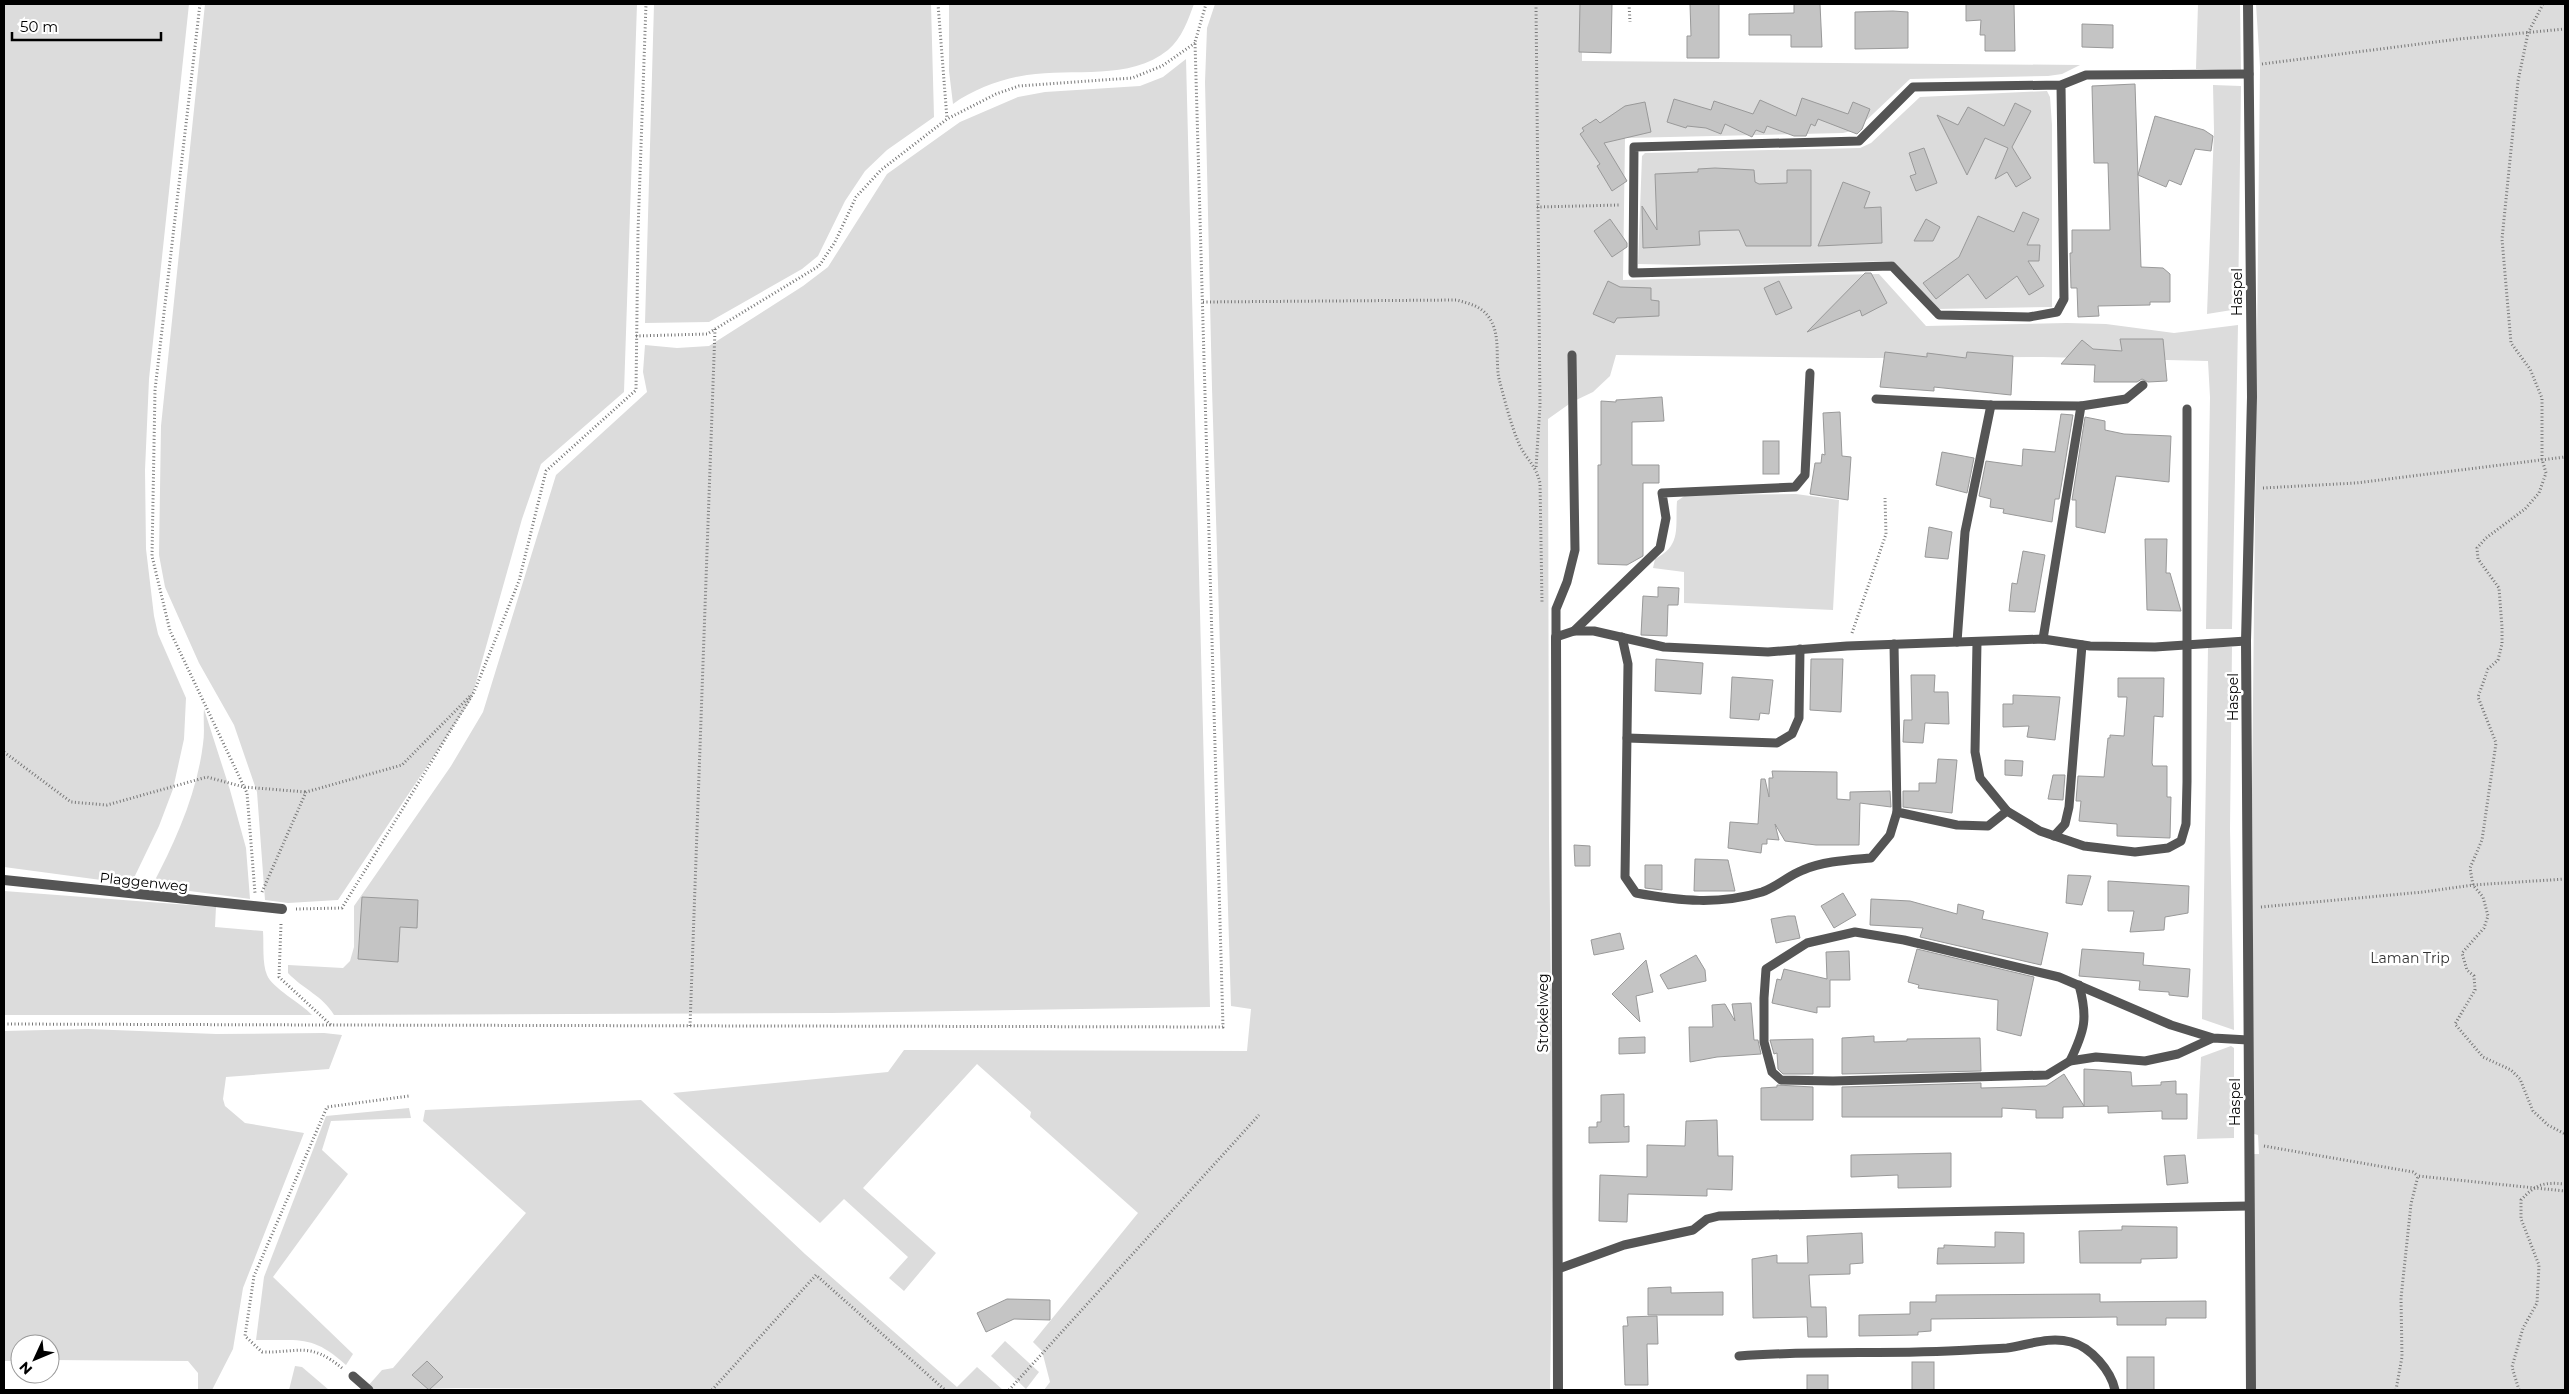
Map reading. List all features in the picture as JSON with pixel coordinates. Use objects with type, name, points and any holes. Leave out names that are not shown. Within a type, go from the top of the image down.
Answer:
[{"type":"street","name":"Haspel","points":[[2248,4],[2251,489],[2246,641],[2250,1390]]},
{"type":"street","name":"Strokelweg","points":[[1556,637],[1558,1390]]},
{"type":"street","name":"Plaggenweg","points":[[4,880],[255,908],[282,909]]},
{"type":"lane","points":[[2061,85],[2064,299],[2057,312],[2029,317],[1939,315],[1892,266],[1633,273],[1634,147],[1859,141],[1913,87],[2061,85],[2086,75],[2249,69]]},
{"type":"lane","points":[[1572,355],[1575,550],[1567,582],[1556,609],[1556,637],[1574,631],[1594,631],[1664,647],[1768,652],[1848,646],[2043,639],[2082,645],[2155,647],[2246,641]]},
{"type":"lane","points":[[1574,631],[1660,548],[1666,518],[1662,493],[1795,487],[1806,475],[1810,373]]},
{"type":"lane","points":[[1876,399],[1991,405],[2081,406],[2126,399],[2143,385]]},
{"type":"lane","points":[[1957,642],[1965,532],[1991,405]]},
{"type":"lane","points":[[2043,639],[2081,406]]},
{"type":"lane","points":[[1977,642],[1975,752],[1980,778],[2008,811],[2040,831],[2084,846],[2135,852],[2168,848],[2181,841],[2186,824],[2188,644],[2187,409]]},
{"type":"lane","points":[[1622,637],[1628,664],[1625,877],[1636,894],[1669,899],[1722,901],[1764,891],[1803,870],[1840,860],[1871,858],[1890,835],[1897,812],[1894,644]]},
{"type":"lane","points":[[2054,836],[2065,824],[2069,807],[2082,645]]},
{"type":"lane","points":[[1627,738],[1777,743],[1792,734],[1800,718],[1800,649]]},
{"type":"lane","points":[[1897,812],[1957,825],[1988,826],[2008,811]]},
{"type":"lane","points":[[2213,1038],[2178,1054],[2145,1061],[2096,1057],[2070,1061],[2047,1075],[1833,1081],[1781,1080],[1772,1072],[1764,1042],[1766,970],[1807,943],[1854,932],[1904,940],[2059,977],[2171,1026],[2213,1038],[2248,1040]]},
{"type":"lane","points":[[2070,1061],[2079,1042],[2086,1010],[2079,985]]},
{"type":"lane","points":[[1558,1269],[1624,1245],[1693,1230],[1707,1218],[1719,1216],[2142,1206],[2249,1206]]},
{"type":"lane","points":[[1739,1356],[1786,1352],[1936,1352],[2008,1348],[2053,1339],[2072,1342],[2089,1352],[2103,1367],[2113,1382],[2115,1390]]},
{"type":"lane","points":[[353,1376],[369,1390]]},
{"type":"path","points":[[200,4],[155,390],[152,556],[170,631],[247,793],[255,908]]},
{"type":"path","points":[[331,1025],[279,978],[282,909],[342,908],[474,692],[519,581],[546,471],[636,390],[646,4]]},
{"type":"path","points":[[938,4],[947,119]]},
{"type":"path","points":[[4,1024],[1223,1028],[1195,42],[1206,4]]},
{"type":"path","points":[[1536,4],[1540,405],[1536,468],[1542,508],[1542,608]]},
{"type":"path","points":[[1629,4],[1630,22]]},
{"type":"path","points":[[2543,4],[2528,33],[2518,82],[2502,239],[2511,343],[2530,369],[2542,398],[2542,460],[2546,473],[2539,492],[2525,509],[2486,538],[2477,548],[2478,559],[2499,588],[2502,627],[2498,660],[2488,669],[2478,697],[2496,743],[2487,789],[2482,840],[2470,868],[2473,885],[2483,897],[2488,916],[2484,928],[2462,953],[2467,970],[2474,976],[2475,990],[2455,1024],[2483,1057],[2511,1070],[2520,1080],[2533,1111],[2548,1125],[2565,1134]]},
{"type":"path","points":[[2249,69],[2459,40],[2565,29]]},
{"type":"path","points":[[636,336],[707,334],[819,266],[836,242],[856,197],[880,170],[947,119],[996,94],[1019,86],[1132,78],[1162,66],[1195,42]]},
{"type":"path","points":[[1537,207],[1633,205]]},
{"type":"path","points":[[1203,302],[1457,300],[1479,307],[1490,319],[1495,331],[1499,378],[1521,446],[1536,468]]},
{"type":"path","points":[[690,1026],[715,329]]},
{"type":"path","points":[[2251,489],[2356,483],[2565,457]]},
{"type":"path","points":[[1848,646],[1886,534],[1885,498]]},
{"type":"path","points":[[4,752],[71,802],[107,805],[207,777],[244,787],[306,792],[402,765],[474,692]]},
{"type":"path","points":[[255,908],[306,792]]},
{"type":"path","points":[[2248,906],[2253,908],[2473,885],[2565,879]]},
{"type":"path","points":[[353,1376],[325,1354],[298,1349],[262,1352],[254,1346],[245,1336],[254,1276],[327,1107],[409,1096]]},
{"type":"path","points":[[1009,1390],[1259,1115]]},
{"type":"path","points":[[2249,1144],[2412,1172],[2418,1176],[2565,1191]]},
{"type":"path","points":[[2396,1390],[2402,1357],[2401,1298],[2411,1204],[2418,1176]]},
{"type":"path","points":[[2519,1390],[2512,1367],[2523,1328],[2537,1303],[2539,1265],[2520,1219],[2521,1200],[2533,1187],[2549,1183],[2565,1184]]},
{"type":"path","points":[[712,1390],[816,1275],[945,1390]]},
{"type":"green space","points":[[4,4],[189,4],[149,379],[145,470],[146,549],[154,616],[158,634],[186,698],[184,739],[173,789],[159,826],[131,884],[4,867]]},
{"type":"green space","points":[[205,4],[637,4],[624,392],[541,464],[522,519],[471,700],[338,900],[288,903],[265,900],[257,792],[234,725],[199,663],[165,587],[159,555],[161,426]]},
{"type":"green space","points":[[654,4],[931,4],[934,117],[887,150],[865,171],[845,201],[818,256],[802,269],[709,322],[645,323]]},
{"type":"green space","points":[[949,4],[1194,4],[1177,40],[1168,50],[1153,60],[1119,70],[1045,73],[1017,77],[979,89],[953,104],[949,71]]},
{"type":"green space","points":[[1215,4],[1582,4],[1582,61],[2080,65],[2062,74],[2048,76],[1910,79],[1856,130],[1843,133],[1625,138],[1623,280],[1879,274],[1926,326],[2106,324],[2174,333],[2238,325],[2232,629],[2206,629],[2210,397],[2208,361],[2043,357],[1870,358],[1616,355],[1610,376],[1593,392],[1572,402],[1548,419],[1549,840],[1551,985],[1556,1010],[1550,1390],[1044,1390],[1050,1382],[1042,1351],[1033,1342],[1138,1213],[1030,1117],[1031,1112],[977,1064],[863,1188],[936,1253],[904,1291],[889,1278],[908,1257],[844,1199],[820,1223],[673,1093],[888,1072],[904,1050],[1247,1051],[1251,1009],[1231,1006],[1212,388],[1205,82],[1207,28]]},
{"type":"green space","points":[[2198,4],[2240,4],[2241,71],[2196,69]]},
{"type":"green space","name":"Laman Trip","points":[[2256,4],[2565,4],[2565,1390],[2255,1390],[2254,1154],[2259,1154],[2258,1135],[2254,1134],[2252,791],[2260,67]]},
{"type":"green space","points":[[1186,59],[1210,1007],[831,1013],[334,1015],[319,998],[288,973],[288,965],[343,968],[350,961],[354,947],[354,906],[451,766],[483,712],[556,475],[647,392],[643,372],[645,345],[677,348],[709,346],[803,286],[828,267],[887,174],[960,122],[1018,97],[1045,92],[1140,86],[1163,77]]},
{"type":"green space","points":[[2213,85],[2241,86],[2238,309],[2207,314],[2214,130]]},
{"type":"green space","points":[[2047,91],[2050,97],[2052,125],[2052,307],[1936,309],[1893,261],[1685,265],[1638,264],[1642,156],[1645,153],[1860,148],[1871,143],[1920,97]]},
{"type":"green space","points":[[1796,494],[1839,500],[1833,610],[1684,603],[1684,572],[1653,568],[1655,559],[1664,554],[1673,542],[1676,528],[1677,501],[1686,495]]},
{"type":"green space","points":[[2208,647],[2232,647],[2230,829],[2234,1030],[2202,1019]]},
{"type":"green space","points":[[204,709],[246,848],[250,899],[152,886],[177,835],[196,781],[204,740]]},
{"type":"green space","points":[[4,891],[216,907],[215,927],[263,931],[265,970],[267,975],[275,985],[312,1015],[4,1015]]},
{"type":"green space","points":[[88,1029],[216,1034],[324,1033],[342,1035],[329,1069],[226,1077],[223,1099],[225,1106],[245,1123],[304,1133],[243,1288],[233,1349],[212,1390],[198,1390],[198,1373],[188,1361],[60,1360],[60,1334],[10,1334],[10,1361],[4,1361],[4,1031]]},
{"type":"green space","points":[[2231,1046],[2234,1048],[2234,1138],[2197,1139],[2201,1057]]},
{"type":"green space","points":[[641,1100],[805,1254],[957,1387],[977,1367],[1003,1390],[456,1388],[373,1390],[368,1386],[382,1370],[393,1368],[526,1213],[423,1121],[425,1110]]},
{"type":"green space","points":[[409,1108],[411,1118],[331,1121],[322,1150],[348,1174],[273,1277],[353,1354],[346,1365],[324,1348],[304,1341],[256,1340],[264,1277],[326,1116]]},
{"type":"green space","points":[[1005,1341],[1039,1372],[1026,1389],[991,1356]]},
{"type":"green space","points":[[295,1366],[302,1367],[329,1390],[289,1390]]},
{"type":"building","points":[[1580,4],[1612,4],[1611,53],[1579,52]]},
{"type":"building","points":[[1690,4],[1719,4],[1719,58],[1687,58],[1687,36],[1691,36]]},
{"type":"building","points":[[1794,4],[1820,4],[1822,47],[1791,47],[1791,35],[1749,35],[1749,14],[1794,13]]},
{"type":"building","points":[[1966,4],[2014,4],[2015,51],[1985,51],[1985,35],[1980,35],[1981,20],[1966,21]]},
{"type":"building","points":[[1855,12],[1908,12],[1908,48],[1855,49]]},
{"type":"building","points":[[2082,24],[2113,25],[2113,48],[2082,47]]},
{"type":"building","points":[[2135,84],[2141,267],[2163,268],[2170,274],[2170,302],[2150,302],[2150,305],[2098,306],[2099,316],[2078,317],[2077,288],[2071,288],[2070,253],[2072,253],[2072,230],[2110,230],[2108,163],[2094,163],[2092,86]]},
{"type":"building","points":[[1802,98],[1848,114],[1853,102],[1870,109],[1862,129],[1857,134],[1818,119],[1815,126],[1811,124],[1806,136],[1794,136],[1767,126],[1764,133],[1756,130],[1752,137],[1725,124],[1721,134],[1706,128],[1687,126],[1686,128],[1667,122],[1674,99],[1711,110],[1714,101],[1753,114],[1760,100],[1796,116]]},
{"type":"building","points":[[1645,102],[1651,132],[1604,143],[1627,181],[1612,191],[1597,166],[1600,164],[1580,134],[1584,131],[1582,128],[1596,119],[1600,123],[1625,106]]},
{"type":"building","points":[[2015,103],[2031,111],[2012,147],[2031,178],[2016,187],[2007,172],[1995,179],[2008,148],[1985,138],[1967,175],[1937,115],[1958,125],[1968,107],[2004,126]]},
{"type":"building","points":[[2155,116],[2204,130],[2213,136],[2211,151],[2195,149],[2181,185],[2169,180],[2166,187],[2138,175]]},
{"type":"building","points":[[1924,148],[1937,183],[1916,191],[1910,176],[1916,174],[1909,153]]},
{"type":"building","points":[[1698,169],[1754,170],[1755,182],[1759,184],[1787,183],[1787,170],[1811,170],[1811,246],[1746,246],[1739,230],[1699,231],[1700,245],[1643,248],[1642,206],[1657,230],[1655,174],[1698,172]]},
{"type":"building","points":[[1843,182],[1870,192],[1864,208],[1881,207],[1882,243],[1818,246]]},
{"type":"building","points":[[2023,212],[2039,219],[2027,245],[2040,245],[2039,261],[2028,261],[2044,286],[2029,295],[2017,276],[1986,299],[1968,274],[1936,299],[1923,283],[1959,257],[1978,216],[2014,232]]},
{"type":"building","points":[[1610,219],[1627,243],[1627,247],[1612,257],[1594,231]]},
{"type":"building","points":[[1926,219],[1940,227],[1933,241],[1914,241]]},
{"type":"building","points":[[1865,273],[1871,273],[1887,303],[1862,316],[1860,310],[1807,332]]},
{"type":"building","points":[[1608,281],[1620,287],[1651,288],[1651,300],[1659,301],[1659,316],[1617,318],[1614,323],[1593,314]]},
{"type":"building","points":[[1779,281],[1792,308],[1776,315],[1764,288]]},
{"type":"building","points":[[2120,339],[2163,339],[2167,381],[2148,382],[2142,379],[2137,382],[2094,382],[2095,365],[2061,364],[2082,340],[2093,349],[2122,351]]},
{"type":"building","points":[[1885,352],[1927,357],[1927,353],[1966,358],[1967,352],[2013,356],[2011,395],[1934,387],[1934,391],[1880,387]]},
{"type":"building","points":[[1662,397],[1664,421],[1632,422],[1632,465],[1659,465],[1659,483],[1643,483],[1643,556],[1627,565],[1598,564],[1598,465],[1601,465],[1601,401],[1616,402],[1616,400]]},
{"type":"building","points":[[1840,412],[1842,456],[1851,457],[1848,500],[1810,494],[1815,463],[1821,463],[1822,454],[1825,455],[1823,413]]},
{"type":"building","points":[[2061,414],[2073,415],[2059,499],[2055,499],[2052,522],[2003,513],[2004,509],[1990,507],[1991,499],[1979,496],[1986,461],[2022,466],[2023,449],[2055,452]]},
{"type":"building","points":[[2085,417],[2105,421],[2105,430],[2124,434],[2171,436],[2169,482],[2116,476],[2105,533],[2076,527],[2076,500],[2072,500]]},
{"type":"building","points":[[1763,441],[1779,441],[1779,474],[1763,474]]},
{"type":"building","points":[[1942,452],[1974,458],[1967,493],[1936,485]]},
{"type":"building","points":[[1929,527],[1952,532],[1948,559],[1925,557]]},
{"type":"building","points":[[2145,539],[2167,539],[2166,573],[2170,573],[2181,611],[2147,610]]},
{"type":"building","points":[[2023,551],[2045,555],[2035,612],[2009,611],[2012,583],[2017,584]]},
{"type":"building","points":[[1658,587],[1679,588],[1678,605],[1668,605],[1667,636],[1641,635],[1643,596],[1658,597]]},
{"type":"building","points":[[1656,659],[1703,663],[1701,694],[1655,691]]},
{"type":"building","points":[[1811,659],[1843,659],[1841,712],[1810,710]]},
{"type":"building","points":[[1911,675],[1935,675],[1934,692],[1948,692],[1949,724],[1925,723],[1923,743],[1903,742],[1904,720],[1912,720]]},
{"type":"building","points":[[1732,677],[1773,680],[1769,714],[1760,713],[1759,720],[1730,718]]},
{"type":"building","points":[[2118,678],[2164,678],[2163,717],[2154,716],[2152,763],[2153,766],[2167,766],[2167,797],[2171,797],[2170,838],[2117,836],[2117,824],[2079,821],[2081,801],[2076,801],[2078,776],[2104,777],[2108,738],[2110,738],[2110,735],[2124,736],[2127,697],[2118,697]]},
{"type":"building","points":[[2013,695],[2060,697],[2055,740],[2027,737],[2029,726],[2003,727],[2003,704],[2013,704]]},
{"type":"building","points":[[1938,759],[1957,760],[1952,813],[1903,807],[1903,791],[1919,791],[1919,783],[1936,783]]},
{"type":"building","points":[[2005,760],[2023,761],[2022,776],[2005,775]]},
{"type":"building","points":[[1772,771],[1837,772],[1837,799],[1850,800],[1850,792],[1890,791],[1891,807],[1860,803],[1859,845],[1816,845],[1785,841],[1775,824],[1779,840],[1767,839],[1767,844],[1762,844],[1761,853],[1728,848],[1730,822],[1758,824],[1761,779],[1765,779],[1769,797],[1769,778],[1773,778]]},
{"type":"building","points":[[2053,775],[2065,775],[2063,800],[2048,799]]},
{"type":"building","points":[[1574,845],[1590,846],[1590,866],[1575,866]]},
{"type":"building","points":[[1695,859],[1728,860],[1735,891],[1694,891]]},
{"type":"building","points":[[1645,865],[1662,865],[1662,890],[1645,888]]},
{"type":"building","points":[[2068,875],[2091,876],[2082,905],[2066,903]]},
{"type":"building","points":[[2108,881],[2189,886],[2188,913],[2165,917],[2164,930],[2130,932],[2134,911],[2108,911]]},
{"type":"building","points":[[1843,893],[1856,915],[1834,928],[1821,906]]},
{"type":"building","points":[[362,897],[418,900],[417,928],[400,927],[398,962],[358,959]]},
{"type":"building","points":[[1871,899],[1910,901],[1957,914],[1958,904],[1984,911],[1982,919],[2048,933],[2041,965],[1920,937],[1923,928],[1870,925]]},
{"type":"building","points":[[1795,916],[1800,938],[1776,943],[1771,919]]},
{"type":"building","points":[[1620,933],[1624,949],[1594,955],[1591,940]]},
{"type":"building","points":[[1917,949],[2034,977],[2021,1036],[1997,1030],[1998,1000],[1918,988],[1919,985],[1908,982]]},
{"type":"building","points":[[2082,949],[2144,953],[2143,965],[2190,969],[2188,997],[2169,995],[2169,992],[2139,990],[2140,981],[2079,976]]},
{"type":"building","points":[[1849,951],[1850,980],[1830,980],[1830,1007],[1817,1007],[1817,1013],[1772,1003],[1777,979],[1781,980],[1784,969],[1827,979],[1826,952]]},
{"type":"building","points":[[1696,955],[1705,970],[1706,981],[1668,989],[1660,975]]},
{"type":"building","points":[[1646,960],[1653,992],[1636,996],[1640,1022],[1612,994]]},
{"type":"building","points":[[1751,1003],[1754,1040],[1758,1040],[1761,1054],[1717,1057],[1690,1062],[1689,1027],[1713,1027],[1712,1005],[1725,1004],[1735,1021],[1732,1004]]},
{"type":"building","points":[[1874,1036],[1874,1042],[1907,1041],[1907,1039],[1980,1038],[1981,1071],[1842,1074],[1842,1038]]},
{"type":"building","points":[[1645,1037],[1645,1053],[1619,1054],[1619,1038]]},
{"type":"building","points":[[1813,1039],[1813,1074],[1783,1074],[1778,1069],[1777,1053],[1774,1054],[1770,1040]]},
{"type":"building","points":[[2084,1069],[2131,1072],[2132,1086],[2161,1085],[2161,1082],[2176,1081],[2176,1094],[2187,1094],[2187,1119],[2162,1119],[2162,1111],[2108,1113],[2108,1106],[2063,1107],[2063,1118],[2036,1118],[2036,1110],[2002,1108],[2002,1117],[1842,1117],[1842,1087],[1981,1083],[1981,1088],[2046,1086],[2064,1074],[2084,1106]]},
{"type":"building","points":[[1777,1085],[1813,1087],[1813,1120],[1761,1120],[1761,1088],[1777,1087]]},
{"type":"building","points":[[1624,1094],[1624,1127],[1629,1126],[1629,1142],[1589,1143],[1589,1127],[1597,1127],[1597,1122],[1601,1122],[1601,1095]]},
{"type":"building","points":[[1717,1120],[1718,1156],[1733,1156],[1732,1190],[1707,1189],[1707,1196],[1628,1194],[1627,1222],[1599,1221],[1600,1175],[1647,1177],[1647,1145],[1685,1146],[1686,1121]]},
{"type":"building","points":[[1951,1153],[1951,1187],[1898,1188],[1898,1175],[1851,1177],[1851,1155]]},
{"type":"building","points":[[2185,1155],[2188,1183],[2167,1185],[2164,1156]]},
{"type":"building","points":[[2122,1226],[2177,1227],[2177,1258],[2141,1259],[2141,1263],[2080,1263],[2079,1231],[2122,1230]]},
{"type":"building","points":[[1995,1232],[2024,1233],[2024,1263],[1937,1264],[1938,1248],[1944,1248],[1944,1245],[1995,1247]]},
{"type":"building","points":[[1862,1233],[1863,1263],[1850,1264],[1850,1274],[1809,1275],[1811,1307],[1826,1307],[1827,1337],[1808,1337],[1807,1317],[1753,1318],[1752,1259],[1777,1255],[1777,1263],[1808,1263],[1807,1236]]},
{"type":"building","points":[[1671,1287],[1671,1293],[1723,1292],[1723,1315],[1648,1315],[1648,1288]]},
{"type":"building","points":[[2100,1294],[2100,1302],[2206,1301],[2206,1318],[2166,1318],[2166,1325],[2117,1325],[2117,1317],[1931,1319],[1931,1331],[1918,1332],[1918,1335],[1859,1336],[1859,1315],[1910,1314],[1910,1302],[1936,1302],[1936,1295]]},
{"type":"building","points":[[1007,1299],[1050,1300],[1050,1320],[1014,1319],[986,1332],[977,1313]]},
{"type":"building","points":[[1657,1316],[1658,1344],[1647,1344],[1648,1385],[1625,1385],[1623,1326],[1628,1326],[1627,1317]]},
{"type":"building","points":[[2127,1357],[2154,1357],[2154,1390],[2127,1390]]},
{"type":"building","points":[[427,1361],[443,1377],[429,1390],[412,1375]]},
{"type":"building","points":[[1912,1362],[1934,1362],[1934,1390],[1912,1390]]},
{"type":"building","points":[[1807,1375],[1828,1375],[1828,1390],[1807,1390]]}]
